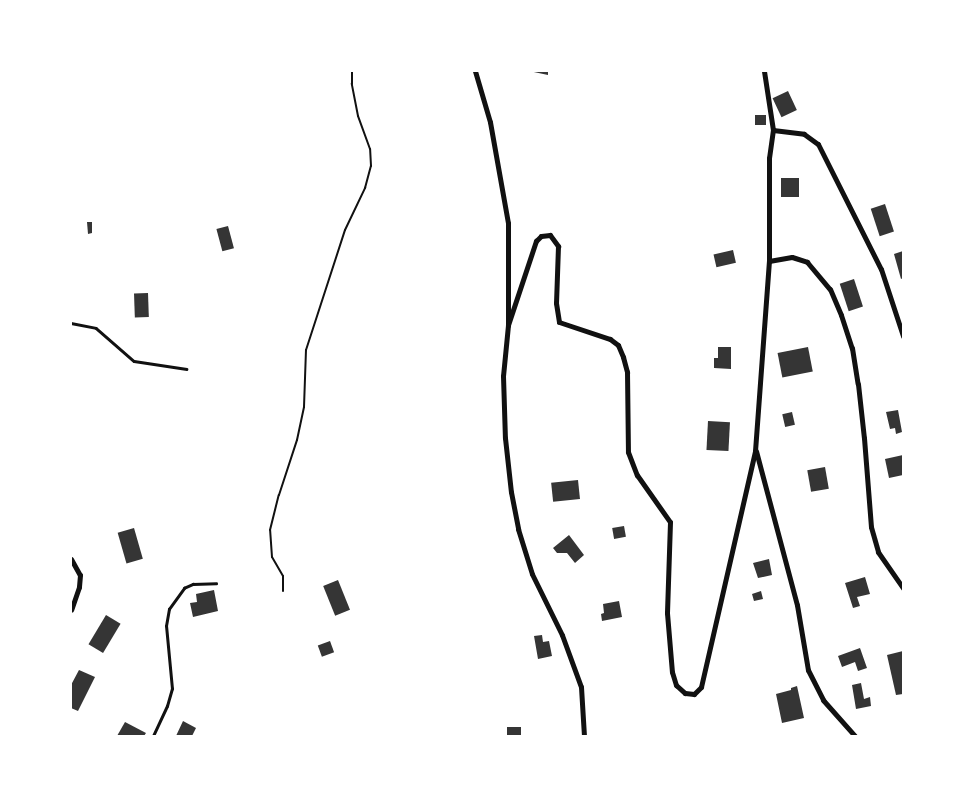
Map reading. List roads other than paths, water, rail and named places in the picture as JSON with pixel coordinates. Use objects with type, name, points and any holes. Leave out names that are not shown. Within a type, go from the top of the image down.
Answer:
[{"type":"street","points":[[475,71],[490,122],[505,197],[508,223],[508,325],[502,376],[505,438],[511,492],[518,529],[532,574],[562,636],[581,687],[584,736]]},
{"type":"street","points":[[508,325],[536,241],[541,236],[550,235],[558,246],[556,303],[559,322],[610,339],[618,345],[623,356],[626,372],[628,452],[637,475],[670,522],[668,613],[672,672],[676,685],[685,694],[694,694],[701,687],[755,451],[769,261],[769,158],[773,130],[764,71]]},
{"type":"street","points":[[773,130],[804,134],[818,144],[881,269],[903,336]]},
{"type":"street","points":[[769,261],[792,257],[807,262],[830,289],[841,315],[852,348],[858,384],[871,528],[878,552],[903,588]]},
{"type":"street","points":[[755,451],[797,605],[808,670],[823,700],[855,736]]},
{"type":"street","points":[[71,559],[80,575],[79,587],[71,610]]},
{"type":"lane","points":[[71,323],[96,328],[134,361],[186,369]]},
{"type":"lane","points":[[153,736],[167,706],[172,689],[166,626],[170,609],[184,588],[193,584],[216,583]]}]
